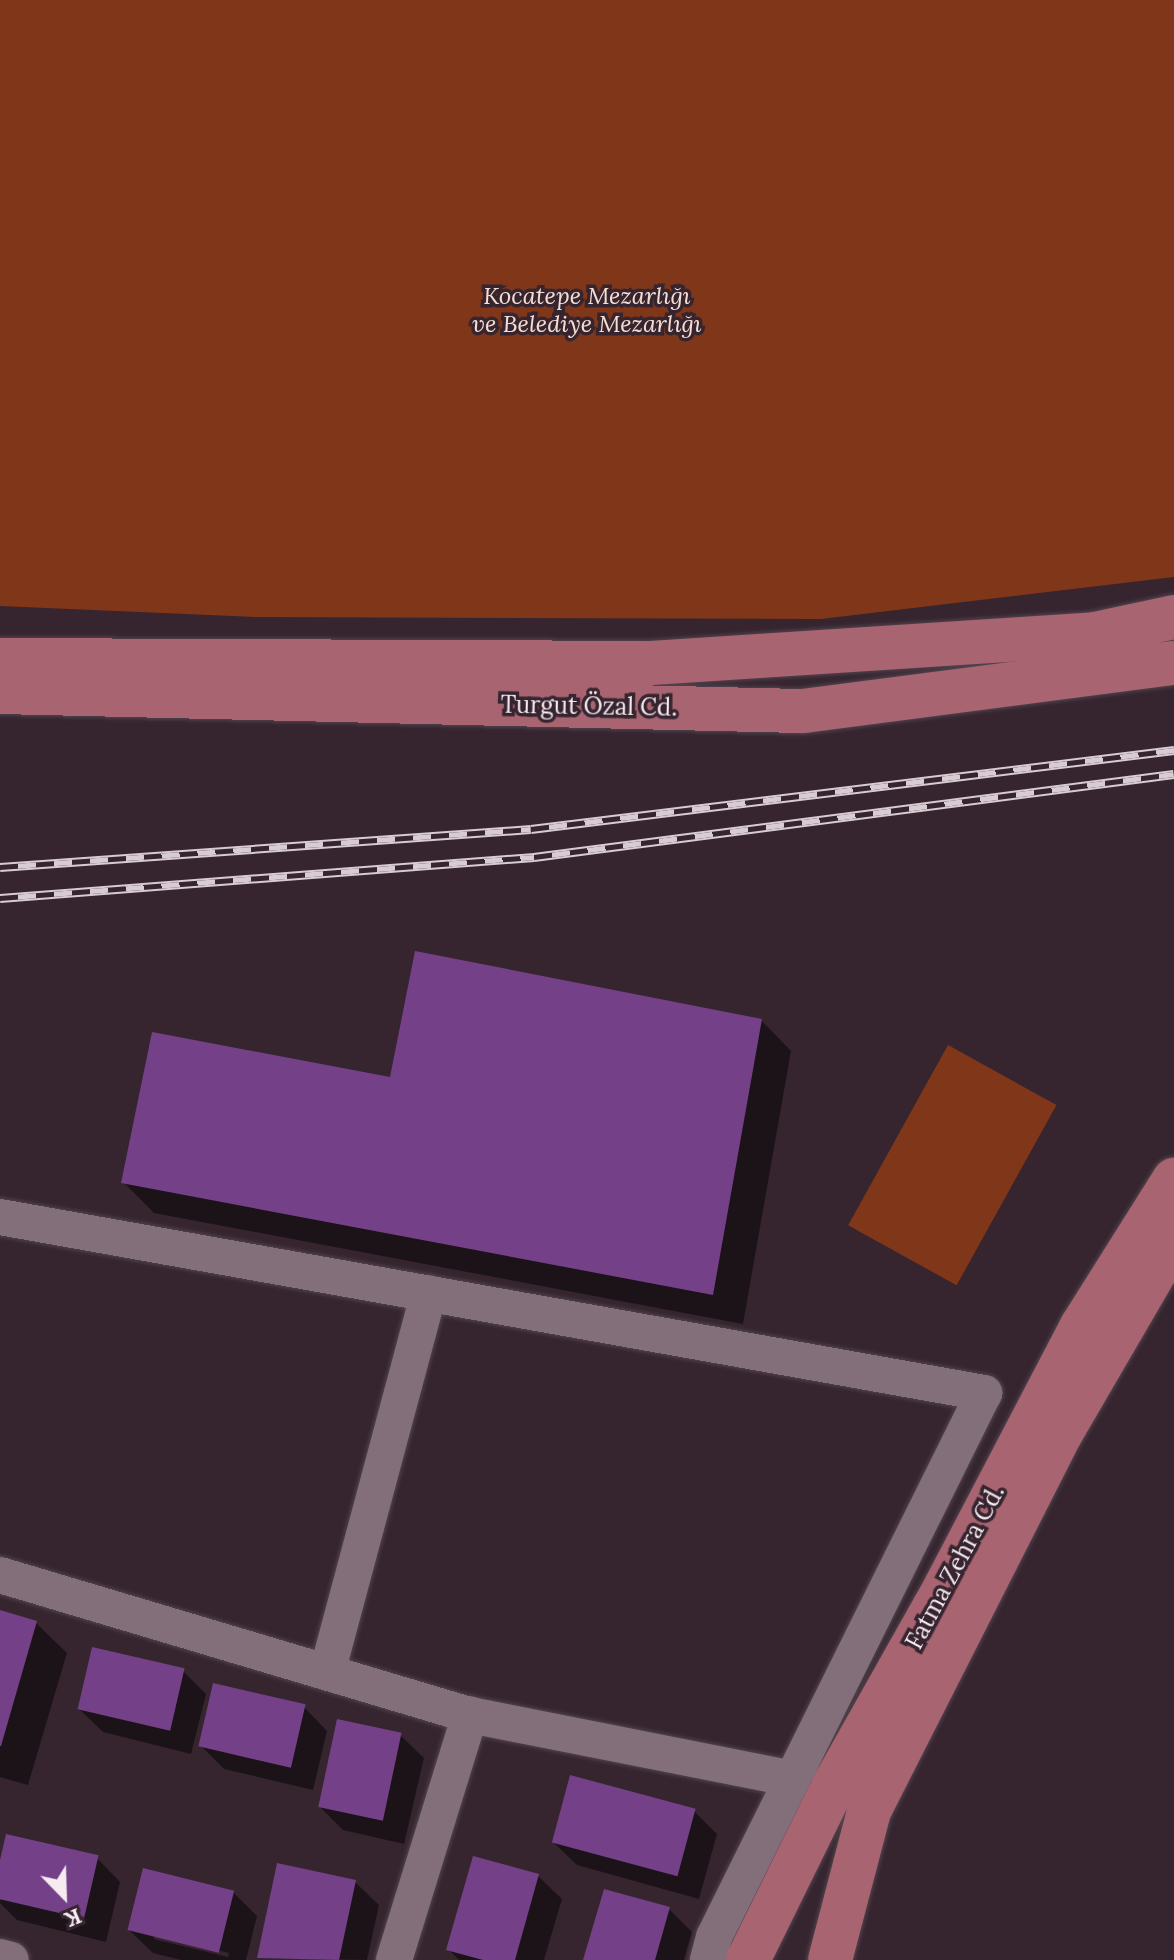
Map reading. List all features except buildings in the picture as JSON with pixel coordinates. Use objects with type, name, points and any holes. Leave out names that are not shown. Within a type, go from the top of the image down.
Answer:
[{"type":"main road","name":"Turgut Özal Cd.","points":[[0,660],[651,663],[1095,634],[1174,617]]},
{"type":"main road","name":"Turgut Özal Cd.","points":[[0,692],[803,711],[1174,663]]},
{"type":"main road","name":"Fatma Zehra Cd.","points":[[830,1960],[869,1811],[960,1592],[1082,1326],[1174,1180]]},
{"type":"main road","name":"Fatma Zehra Cd.","points":[[748,1960],[834,1785],[1061,1433],[1174,1239]]},
{"type":"street","points":[[0,1217],[984,1393],[714,1937],[708,1960]]},
{"type":"street","points":[[328,1669],[429,1293]]},
{"type":"street","points":[[0,1575],[328,1669],[470,1715],[792,1779]]},
{"type":"street","points":[[394,1960],[470,1715]]},
{"type":"street","points":[[0,1957],[11,1960]]},
{"type":"green space","name":"Kocatepe Mezarlığı ve Belediye Mezarlığı","points":[[0,0],[1174,0],[1174,577],[821,619],[257,617],[0,606]]},
{"type":"green space","points":[[948,1045],[1056,1105],[957,1285],[848,1225]]},
{"type":"railway","points":[[0,867],[531,829],[1174,750]]},
{"type":"railway","points":[[0,898],[534,857],[1174,774]]}]
